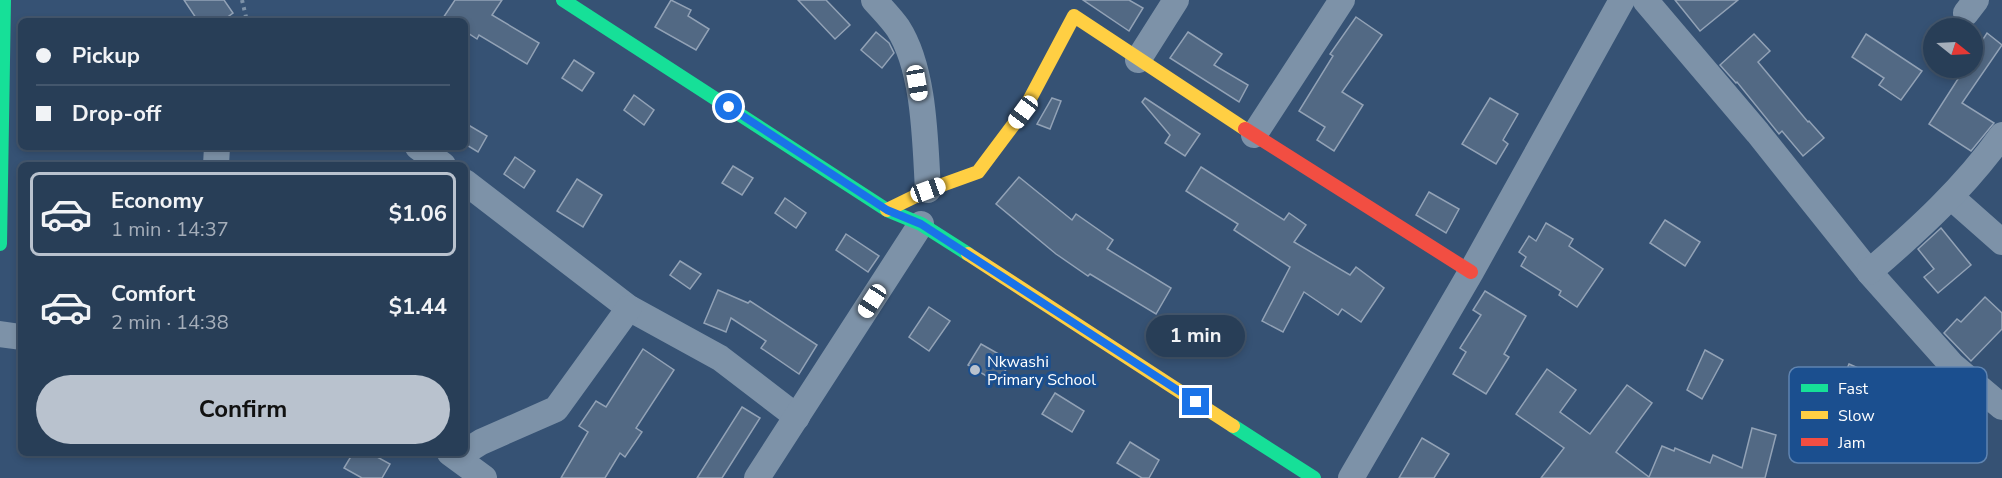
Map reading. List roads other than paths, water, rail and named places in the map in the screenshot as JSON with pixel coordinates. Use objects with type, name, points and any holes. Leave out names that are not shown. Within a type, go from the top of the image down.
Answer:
[{"type":"street","points":[[0,244],[4,0]]},
{"type":"street","points":[[563,0],[595,8],[887,210],[921,224],[1314,478]]},
{"type":"street","points":[[874,0],[898,29],[913,63],[924,124],[928,190]]},
{"type":"street","points":[[1138,60],[1176,0]]},
{"type":"street","points":[[1254,135],[1342,0]]},
{"type":"street","points":[[1351,478],[1470,272],[1622,0]]},
{"type":"street","points":[[1645,0],[1758,133],[1869,272],[1954,367]]},
{"type":"street","points":[[887,210],[928,190],[978,172],[1023,112],[1073,8],[1138,60],[1470,272]]},
{"type":"street","points":[[1869,272],[1923,226],[1975,171],[2002,135]]},
{"type":"street","points":[[422,150],[439,162]]},
{"type":"street","points":[[468,184],[629,308],[720,358],[797,417]]},
{"type":"street","points":[[1951,197],[2002,242]]},
{"type":"street","points":[[758,478],[921,224]]},
{"type":"street","points":[[468,449],[556,409],[629,308]]},
{"type":"street","points":[[0,334],[18,337]]},
{"type":"street","points":[[1987,394],[2002,407]]},
{"type":"street","points":[[460,456],[484,478]]},
{"type":"place","name":"Nkwashi Primary School","points":[[975,370]]}]
